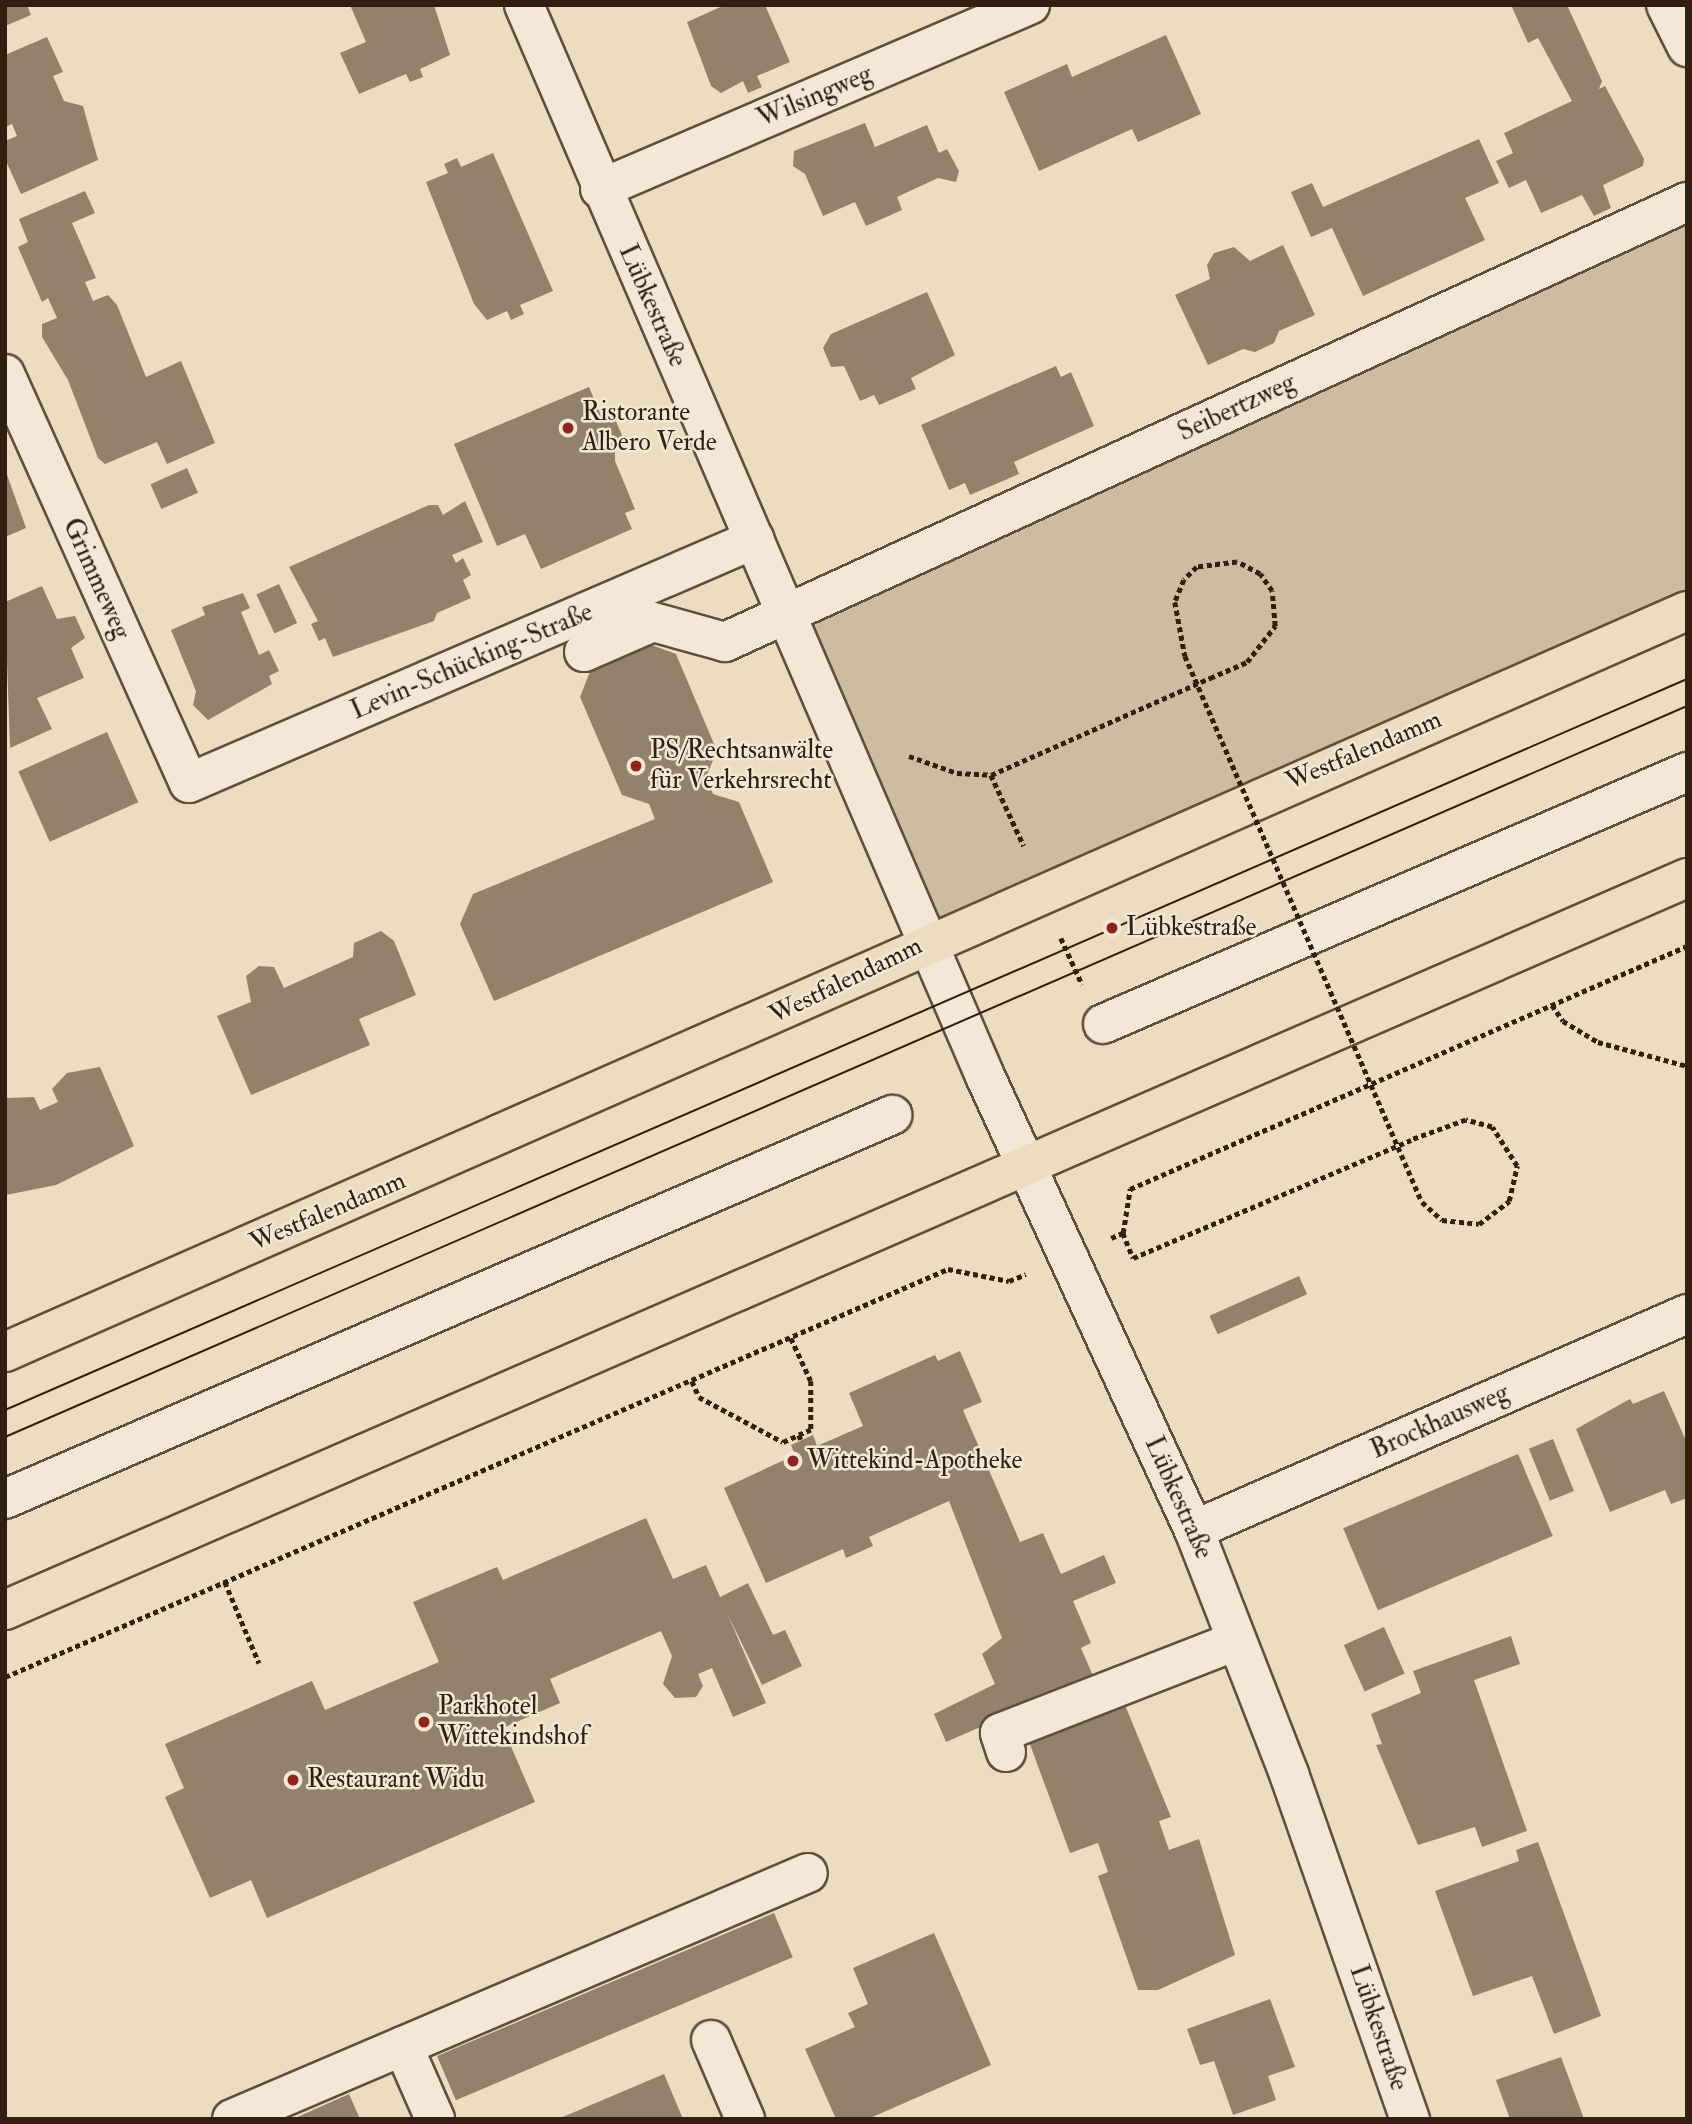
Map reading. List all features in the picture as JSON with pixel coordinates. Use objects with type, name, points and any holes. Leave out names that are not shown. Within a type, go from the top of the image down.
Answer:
[{"type":"main road","name":"Westfalendamm","points":[[5,1352],[712,1045],[928,941],[1687,611]]},
{"type":"main road","points":[[5,1610],[1687,878]]},
{"type":"street","name":"Lübkestraße","points":[[524,5],[600,189],[755,539],[1025,1165],[1194,1530],[1410,2119]]},
{"type":"street","name":"Wilsingweg","points":[[600,189],[1030,5]]},
{"type":"street","points":[[1666,5],[1687,47]]},
{"type":"street","name":"Seibertzweg","points":[[584,652],[653,622],[725,642],[1687,202]]},
{"type":"street","name":"Grimmeweg","points":[[5,374],[189,783]]},
{"type":"street","name":"Levin-Schücking-Straße","points":[[189,783],[755,539]]},
{"type":"street","points":[[1096,1010],[1687,772]]},
{"type":"street","points":[[5,1499],[892,1115]]},
{"type":"street","name":"Brockhausweg","points":[[1194,1530],[1687,1314]]},
{"type":"street","points":[[1006,1752],[1000,1733],[1236,1641]]},
{"type":"street","points":[[232,2119],[808,1873]]},
{"type":"street","points":[[711,2040],[745,2119]]},
{"type":"street","points":[[403,2046],[435,2119]]},
{"type":"path","points":[[909,756],[957,774],[992,775],[1210,678],[1247,662],[1275,626],[1272,592],[1260,574],[1237,562],[1197,567],[1184,580],[1175,602],[1185,656],[1422,1202],[1442,1220],[1479,1224],[1509,1201],[1517,1166],[1492,1127],[1466,1120],[1411,1140],[1133,1258],[1123,1233],[1130,1189],[1552,1005],[1687,946]]},
{"type":"path","points":[[992,775],[1024,846]]},
{"type":"path","points":[[1067,932],[1059,933],[1096,1010]]},
{"type":"path","points":[[1552,1005],[1563,1021],[1598,1042],[1687,1066]]},
{"type":"path","points":[[5,1677],[947,1269],[1009,1281],[1123,1233]]},
{"type":"path","points":[[692,1381],[699,1397],[783,1442],[800,1438],[811,1430],[811,1381],[791,1338]]},
{"type":"path","points":[[225,1582],[259,1662]]},
{"type":"shaded area","points":[[1687,223],[1687,599],[934,923],[803,616]]},
{"type":"building","points":[[5,5],[27,5],[31,15],[5,26]]},
{"type":"building","points":[[350,5],[434,5],[450,55],[420,69],[423,77],[410,82],[406,74],[359,94],[340,53],[366,42]]},
{"type":"building","points":[[725,5],[765,5],[790,62],[757,76],[762,87],[748,93],[743,81],[721,93],[711,86],[687,22]]},
{"type":"building","points":[[1511,5],[1567,5],[1602,81],[1599,89],[1605,86],[1644,159],[1643,166],[1603,185],[1611,208],[1594,216],[1582,195],[1541,213],[1526,180],[1509,188],[1496,161],[1513,153],[1504,133],[1572,101],[1538,38],[1528,43]]},
{"type":"building","points":[[1166,35],[1201,114],[1138,142],[1132,129],[1039,171],[1004,92],[1067,64],[1072,77]]},
{"type":"building","points":[[47,37],[63,72],[53,76],[64,101],[83,106],[98,160],[21,194],[5,159],[5,141],[17,136],[12,124],[5,127],[5,55]]},
{"type":"building","points":[[865,123],[875,147],[927,125],[939,153],[947,149],[959,171],[956,182],[938,178],[897,197],[902,210],[866,226],[855,202],[823,216],[805,174],[793,166],[794,151]]},
{"type":"building","points":[[1479,139],[1499,183],[1465,198],[1485,240],[1363,296],[1332,228],[1311,237],[1291,192],[1312,183],[1323,207]]},
{"type":"building","points":[[493,153],[553,291],[520,305],[524,314],[511,320],[507,311],[487,320],[474,304],[426,182],[448,173],[444,164],[457,158],[461,167]]},
{"type":"building","points":[[85,191],[95,213],[72,223],[96,278],[85,282],[93,301],[108,295],[117,305],[146,377],[181,361],[215,443],[167,464],[157,442],[105,464],[98,458],[68,380],[42,337],[42,324],[57,318],[48,298],[42,302],[18,247],[28,242],[19,219]]},
{"type":"building","points":[[1283,245],[1315,315],[1279,331],[1274,343],[1255,352],[1243,349],[1208,365],[1175,295],[1210,279],[1207,265],[1214,253],[1234,247],[1250,261]]},
{"type":"building","points":[[927,292],[955,355],[911,378],[916,389],[879,405],[874,395],[860,401],[844,366],[831,367],[823,348],[831,334]]},
{"type":"building","points":[[1056,366],[1061,377],[1071,372],[1094,426],[1014,462],[1019,474],[970,495],[965,483],[949,490],[921,425]]},
{"type":"building","points":[[589,387],[603,420],[614,417],[625,442],[615,447],[615,461],[635,509],[625,513],[632,529],[541,569],[525,534],[497,546],[454,444]]},
{"type":"building","points":[[187,468],[198,493],[161,509],[150,484]]},
{"type":"building","points":[[5,469],[26,528],[5,537]]},
{"type":"building","points":[[465,501],[483,542],[452,555],[456,563],[463,558],[471,575],[463,580],[471,598],[437,613],[434,621],[333,657],[325,638],[319,641],[311,624],[318,621],[289,567],[429,505],[438,505],[443,515]]},
{"type":"building","points":[[279,584],[297,623],[275,634],[256,595]]},
{"type":"building","points":[[42,586],[57,619],[75,616],[85,638],[71,648],[84,678],[37,698],[52,729],[10,748],[5,602]]},
{"type":"building","points":[[243,593],[250,608],[241,612],[259,655],[269,650],[279,671],[269,676],[272,684],[208,720],[193,705],[196,691],[171,630],[205,615],[202,607]]},
{"type":"building","points":[[649,644],[676,654],[717,751],[706,777],[713,794],[739,802],[773,882],[494,1001],[460,924],[473,894],[655,819],[649,804],[622,795],[580,697],[591,669]]},
{"type":"building","points":[[107,732],[138,802],[50,842],[18,771]]},
{"type":"building","points":[[381,931],[394,941],[416,995],[359,1019],[370,1045],[251,1095],[217,1016],[251,1002],[246,976],[259,966],[274,967],[284,988],[353,957],[354,943]]},
{"type":"building","points":[[100,1067],[134,1146],[56,1185],[6,1195],[5,1098],[34,1097],[40,1110],[58,1102],[52,1089],[67,1073]]},
{"type":"building","points":[[1299,1276],[1307,1294],[1218,1334],[1209,1316]]},
{"type":"building","points":[[960,1351],[982,1402],[963,1410],[1020,1542],[1043,1533],[1061,1574],[1104,1555],[1116,1583],[1073,1601],[1091,1643],[1081,1648],[1094,1678],[946,1742],[934,1714],[995,1684],[982,1654],[1002,1638],[949,1501],[869,1537],[873,1546],[846,1558],[843,1549],[766,1583],[724,1488],[795,1455],[791,1445],[813,1435],[817,1446],[863,1426],[849,1393],[935,1355],[938,1361]]},
{"type":"building","points":[[1664,1391],[1687,1443],[1687,1498],[1671,1504],[1665,1490],[1610,1512],[1576,1429],[1630,1399],[1633,1404]]},
{"type":"building","points":[[1553,1439],[1574,1491],[1550,1501],[1529,1449]]},
{"type":"building","points":[[1518,1454],[1553,1536],[1378,1610],[1343,1528]]},
{"type":"building","points":[[646,1518],[673,1579],[706,1565],[720,1597],[748,1583],[773,1635],[785,1630],[802,1666],[762,1685],[727,1613],[766,1703],[733,1717],[712,1668],[698,1674],[703,1686],[696,1697],[675,1698],[663,1684],[672,1656],[661,1631],[550,1679],[560,1703],[503,1728],[535,1802],[267,1918],[251,1880],[210,1898],[165,1797],[184,1788],[165,1744],[312,1681],[325,1710],[439,1662],[413,1602],[497,1567],[503,1580]]},
{"type":"building","points":[[1384,1627],[1405,1674],[1365,1691],[1344,1645]]},
{"type":"building","points":[[1511,1636],[1520,1664],[1474,1680],[1527,1831],[1482,1847],[1475,1827],[1418,1845],[1376,1745],[1382,1744],[1371,1714],[1421,1693],[1413,1671]]},
{"type":"building","points":[[1125,1705],[1171,1817],[1159,1821],[1169,1850],[1199,1839],[1235,1955],[1158,1990],[1138,1990],[1098,1876],[1108,1872],[1098,1843],[1070,1853],[1028,1739]]},
{"type":"building","points":[[1538,1842],[1601,2016],[1554,2034],[1532,1976],[1473,1996],[1435,1891],[1519,1861],[1516,1850]]},
{"type":"building","points":[[774,1913],[793,1957],[456,2100],[437,2056]]},
{"type":"building","points":[[934,1933],[991,2065],[868,2119],[836,2119],[805,2049],[855,2027],[848,2013],[868,2004],[853,1968]]},
{"type":"building","points":[[1270,1999],[1295,2067],[1268,2076],[1276,2100],[1233,2115],[1214,2061],[1200,2065],[1187,2029]]},
{"type":"building","points":[[1561,2057],[1584,2119],[1510,2119],[1496,2080]]},
{"type":"building","points":[[664,2074],[683,2119],[558,2119]]},
{"type":"building","points":[[349,2094],[360,2119],[293,2119]]},
{"type":"tram line","points":[[5,1410],[1687,679]]},
{"type":"tram line","points":[[5,1437],[1687,706]]},
{"type":"place","name":"Ristorante Albero Verde","points":[[568,428]]},
{"type":"place","name":"PS/Rechtsanwälte für Verkehrsrecht","points":[[636,766]]},
{"type":"place","name":"Lübkestraße","points":[[1112,928]]},
{"type":"place","name":"Wittekind-Apotheke","points":[[793,1461]]},
{"type":"place","name":"Parkhotel Wittekindshof","points":[[424,1722]]},
{"type":"place","name":"Restaurant Widu","points":[[293,1780]]}]
